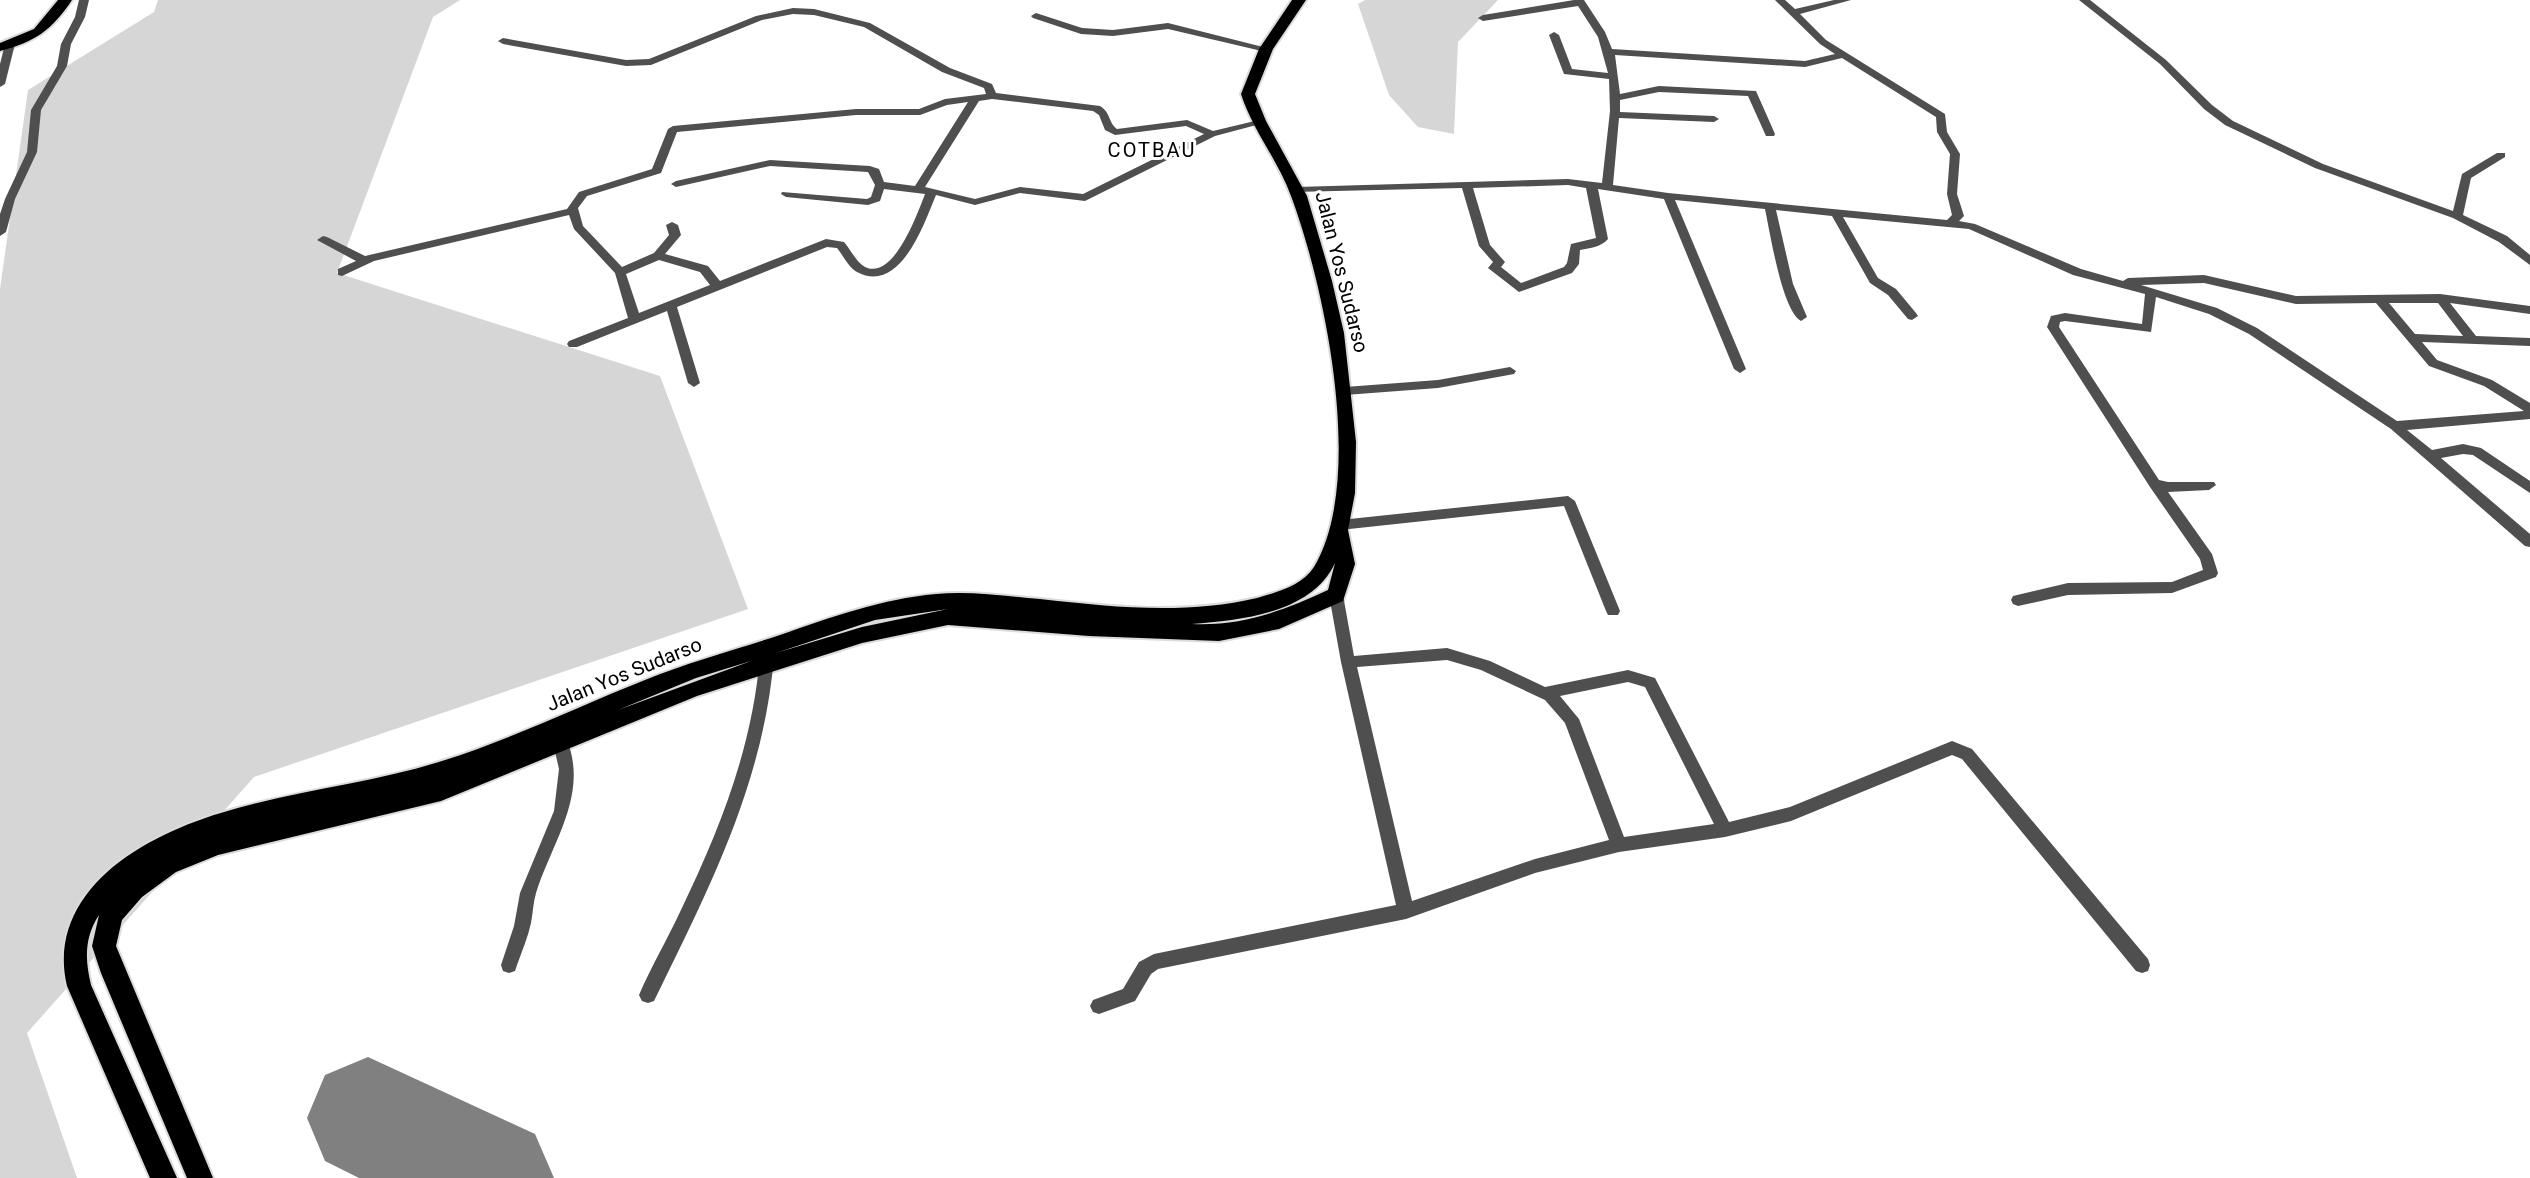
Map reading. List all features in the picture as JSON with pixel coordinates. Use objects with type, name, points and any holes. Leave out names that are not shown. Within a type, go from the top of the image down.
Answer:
[{"type":"highway","points":[[5,46],[45,30],[65,0]]},
{"type":"highway","name":"Jalan Yos Sudarso","points":[[200,1178],[104,946],[107,928],[119,903],[152,874],[216,845],[441,791],[872,613],[944,601],[1163,618],[1202,618],[1251,608],[1307,587],[1320,573],[1340,529],[1347,455],[1345,391],[1333,321],[1297,190],[1259,123],[1248,94],[1266,49],[1299,0]]},
{"type":"highway","name":"Jalan Yos Sudarso","points":[[164,1178],[79,986],[74,957],[86,913],[114,880],[139,861],[213,826],[412,780],[496,753],[675,677],[862,635],[948,617],[1089,628],[1219,633],[1279,621],[1336,595],[1346,572],[1346,550],[1340,529]]},
{"type":"street","points":[[0,232],[10,199],[32,152],[36,110],[62,66],[66,44],[80,17],[84,0]]},
{"type":"street","points":[[1780,0],[1795,12],[1813,35],[1941,116],[1942,132],[1955,154],[1952,194],[1958,216],[1951,222]]},
{"type":"street","points":[[1795,12],[1846,0]]},
{"type":"street","points":[[2084,0],[2163,62],[2208,107],[2229,123],[2319,166],[2457,216],[2515,247],[2530,261]]},
{"type":"street","points":[[1483,18],[1580,2],[1602,35],[1614,76],[1607,186]]},
{"type":"street","points":[[503,41],[626,63],[651,62],[759,18],[793,11],[814,12],[850,19],[881,31],[946,70],[988,86],[992,96]]},
{"type":"street","points":[[1036,16],[1081,31],[1113,33],[1168,26],[1266,49]]},
{"type":"street","points":[[1554,35],[1568,72],[1614,76]]},
{"type":"street","points":[[0,84],[5,46]]},
{"type":"street","points":[[1608,52],[1805,64],[1844,55]]},
{"type":"street","points":[[1614,98],[1659,89],[1752,93],[1770,134]]},
{"type":"street","points":[[634,318],[620,272],[578,227],[572,211],[573,203],[583,194],[657,171],[672,131],[677,127],[856,112],[920,112],[945,102],[992,96],[1096,108],[1104,113],[1109,128],[1115,132],[1187,123],[1212,134]]},
{"type":"street","points":[[918,189],[976,98]]},
{"type":"street","points":[[1613,115],[1714,119]]},
{"type":"street","points":[[880,185],[932,191],[975,202],[1020,190],[1085,198],[1212,134],[1259,123]]},
{"type":"street","points":[[2457,216],[2466,176],[2501,155]]},
{"type":"street","points":[[676,184],[750,166],[785,163],[870,169],[876,173],[880,185],[876,199],[868,202],[786,194]]},
{"type":"street","points":[[1466,184],[1485,246],[1499,262],[1494,268],[1519,288],[1568,270],[1573,264],[1575,247],[1602,239],[1591,184]]},
{"type":"street","points":[[1297,190],[1466,184],[1591,184],[1668,196],[1951,222],[1983,230],[2077,272],[2213,311],[2253,331],[2395,426],[2530,542]]},
{"type":"street","points":[[573,344],[832,243],[845,249],[858,268],[872,271],[887,269],[901,257],[932,191]]},
{"type":"street","points":[[1668,196],[1740,369]]},
{"type":"street","points":[[1770,206],[1787,284],[1801,317]]},
{"type":"street","points":[[342,272],[364,260],[572,211]]},
{"type":"street","points":[[1835,212],[1874,280],[1892,292],[1912,316]]},
{"type":"street","points":[[620,272],[658,256],[675,235],[672,225]]},
{"type":"street","points":[[323,240],[364,260]]},
{"type":"street","points":[[2515,247],[2530,246]]},
{"type":"street","points":[[658,256],[704,269],[718,287]]},
{"type":"street","points":[[2115,283],[2169,279],[2224,281],[2274,297],[2305,301],[2440,298],[2530,310]]},
{"type":"street","points":[[2169,279],[2174,298]]},
{"type":"street","points":[[2018,600],[2068,589],[2172,587],[2211,573],[2207,558],[2053,327],[2055,319],[2065,317],[2147,329],[2151,293]]},
{"type":"street","points":[[2440,298],[2473,340]]},
{"type":"street","points":[[2380,300],[2438,367],[2488,383],[2530,412]]},
{"type":"street","points":[[671,305],[694,383]]},
{"type":"street","points":[[2513,309],[2530,323]]},
{"type":"street","points":[[2412,338],[2530,342]]},
{"type":"street","points":[[1345,391],[1438,384],[1510,371]]},
{"type":"street","points":[[2395,426],[2530,412]]},
{"type":"street","points":[[2431,455],[2471,450],[2530,488]]},
{"type":"street","points":[[2155,484],[2168,487],[2209,485]]},
{"type":"street","points":[[1340,529],[1568,501],[1613,611]]},
{"type":"street","points":[[1336,595],[1348,662],[1406,911]]},
{"type":"street","points":[[1348,662],[1447,654],[1485,665],[1546,693],[1571,719],[1619,845]]},
{"type":"street","points":[[648,995],[685,918],[741,786],[760,716],[767,655]]},
{"type":"street","points":[[1546,693],[1628,676],[1650,682],[1725,830]]},
{"type":"street","points":[[509,965],[522,926],[528,893],[562,811],[567,769],[561,743]]},
{"type":"street","points":[[1099,1006],[1129,995],[1145,968],[1154,962],[1406,911],[1535,866],[1619,845],[1725,830],[1791,814],[1944,749],[1960,750],[1967,754],[2142,965]]},
{"type":"shaded area","points":[[158,0],[460,0],[433,17],[337,273],[660,376],[748,609],[254,777],[27,1033],[77,1178],[0,1178],[0,289],[28,90],[154,12]]},
{"type":"shaded area","points":[[1365,0],[1498,0],[1458,42],[1454,134],[1418,127],[1389,95],[1358,4]]},
{"type":"runway","points":[[368,1118],[491,1178]]},
{"type":"district","name":"COTBAU","points":[[1152,150]]}]
